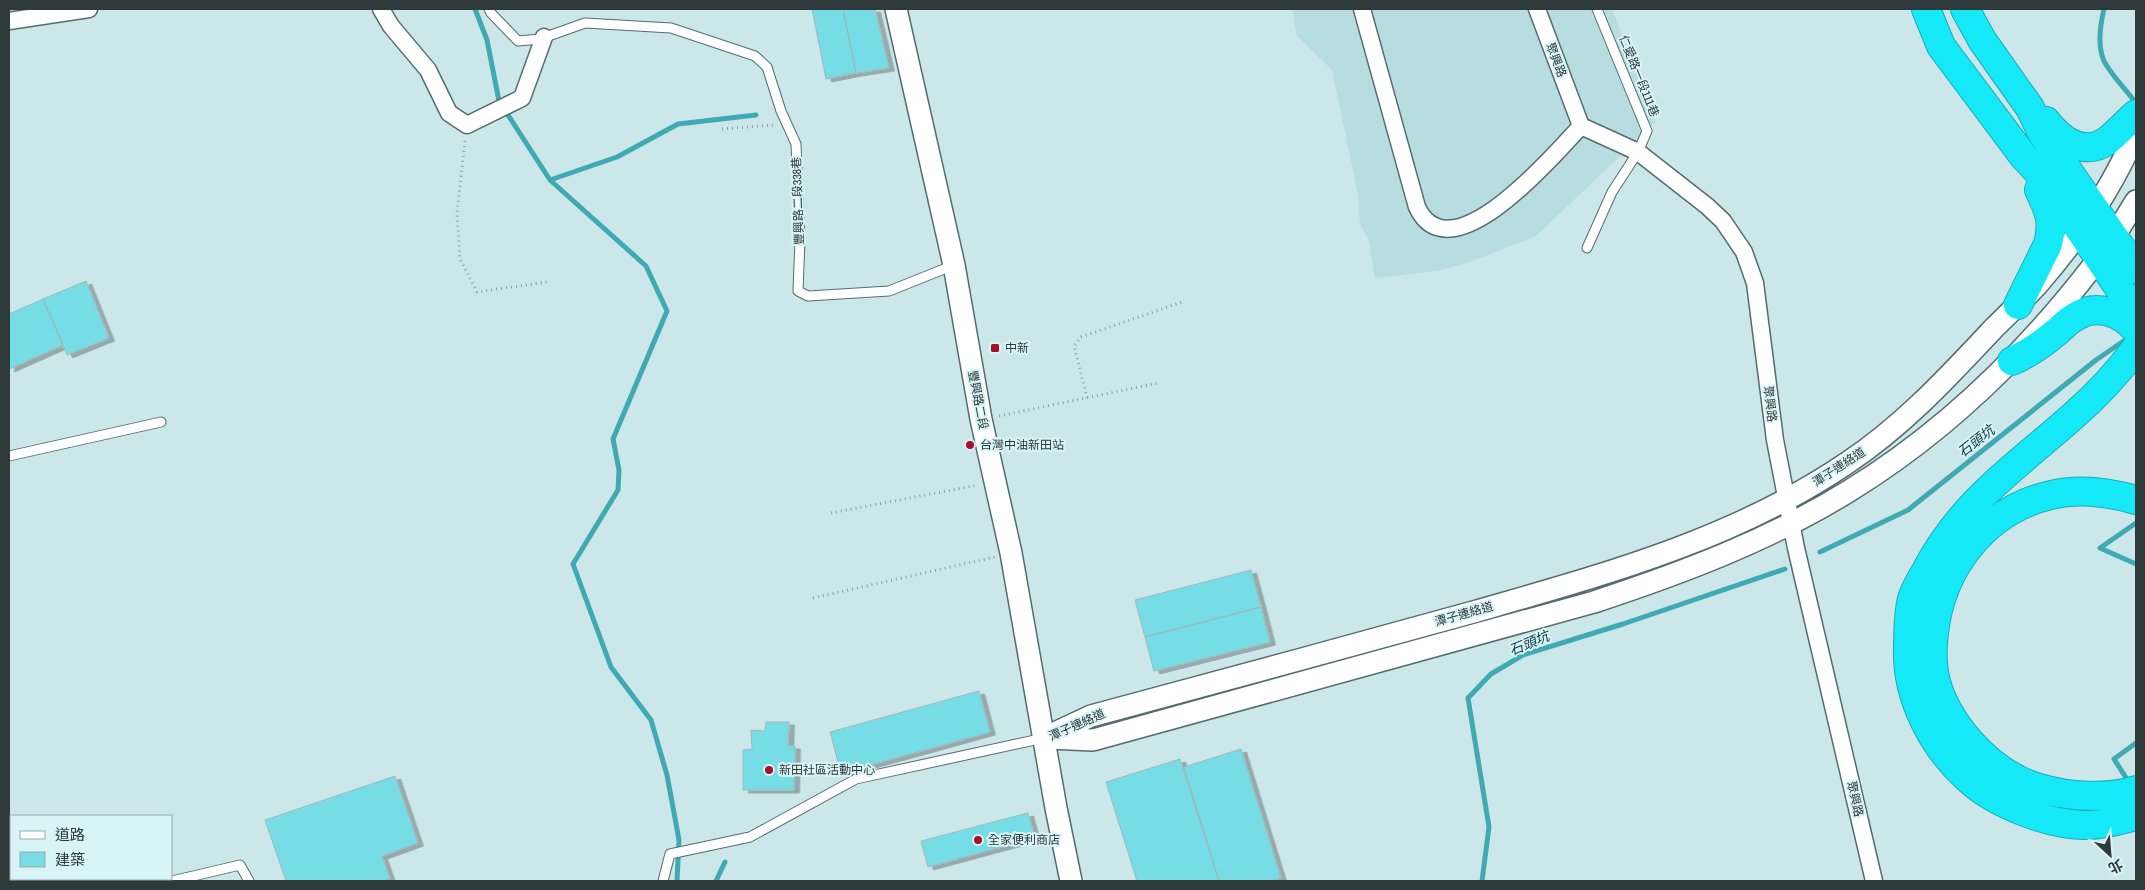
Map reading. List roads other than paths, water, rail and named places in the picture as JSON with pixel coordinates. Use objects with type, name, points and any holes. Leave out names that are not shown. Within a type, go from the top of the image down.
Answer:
[{"type":"highway","points":[[1926,9],[1941,46],[2024,157],[2088,222]]},
{"type":"highway","points":[[1965,9],[1982,40],[2030,108],[2088,222],[2106,248],[2136,313]]},
{"type":"highway","points":[[2030,108],[2069,144],[2081,146],[2105,142],[2136,114]]},
{"type":"highway","points":[[2018,305],[2048,244],[2052,224],[2050,212],[2024,157]]},
{"type":"highway","points":[[2106,248],[2136,269]]},
{"type":"highway","points":[[2012,361],[2039,346],[2074,317],[2091,310],[2111,311],[2136,330]]},
{"type":"highway","points":[[2136,348],[2120,368],[2073,417],[1997,479],[1950,530],[1936,551],[1912,597],[1909,614],[1907,654],[1908,677],[1916,701],[1936,740],[1956,768],[1984,792],[2022,810],[2063,823],[2088,825],[2136,816]]},
{"type":"highway","points":[[2136,500],[2116,494],[2085,491],[2050,495],[2006,514],[1976,538],[1957,564],[1940,601],[1932,652],[1936,681],[1951,717],[1984,757],[2001,771],[2022,783],[2056,793],[2090,795],[2125,793],[2136,790]]},
{"type":"street","points":[[9,21],[89,9]]},
{"type":"street","points":[[381,9],[391,26],[428,70],[449,113],[467,125],[522,98],[544,37]]},
{"type":"street","name":"豐興路二段","points":[[896,9],[954,265],[981,419],[1011,553],[1071,881]]},
{"type":"street","points":[[1362,9],[1417,207],[1422,219],[1435,226],[1459,228],[1472,223],[1497,207],[1531,178],[1581,126]]},
{"type":"street","name":"聚興路","points":[[1537,9],[1581,126],[1638,152],[1707,206],[1723,221],[1744,252],[1755,283],[1774,440],[1808,603],[1874,881]]},
{"type":"street","name":"潭子連絡道","points":[[1044,738],[1091,716],[1611,572],[1728,529],[1787,499],[1850,462],[1910,414],[1938,388],[2038,284],[2088,222],[2125,160],[2136,132]]},
{"type":"street","name":"潭子連絡道","points":[[1044,738],[1093,740],[1594,602],[1669,577],[1792,523],[1847,492],[1909,450],[1969,401],[2012,361],[2056,312],[2106,248],[2136,201]]},
{"type":"lane","name":"豐興路二段338巷","points":[[489,9],[518,41],[544,37],[585,23],[671,28],[755,56],[767,67],[796,144],[800,240],[798,291],[808,296],[889,291],[954,265]]},
{"type":"lane","name":"仁愛路一段111巷","points":[[1587,248],[1612,192],[1638,152],[1647,130],[1597,9]]},
{"type":"lane","points":[[9,456],[161,422]]},
{"type":"lane","points":[[662,881],[670,854],[750,837],[856,779],[1044,738]]},
{"type":"lane","points":[[172,881],[240,865],[249,881]]},
{"type":"waterway","points":[[475,9],[487,40],[499,101],[550,180],[646,266],[667,311],[613,439],[619,470],[618,490],[573,564],[611,667],[651,720],[667,775],[679,840],[677,881]]},
{"type":"waterway","points":[[2104,9],[2101,23],[2101,53],[2107,66],[2136,103]]},
{"type":"waterway","points":[[550,180],[617,157],[678,124],[756,115]]},
{"type":"waterway","name":"石頭坑","points":[[1820,552],[1908,510],[2096,360],[2128,338]]},
{"type":"waterway","points":[[2136,523],[2100,548],[2136,564]]},
{"type":"waterway","name":"石頭坑","points":[[1482,881],[1489,827],[1468,698],[1491,674],[1523,655],[1623,624],[1785,569]]},
{"type":"waterway","points":[[2130,784],[2114,759],[2136,743]]},
{"type":"waterway","points":[[716,881],[725,862]]},
{"type":"place","name":"中新","points":[[995,348]]},
{"type":"place","name":"台灣中油新田站","points":[[970,445]]},
{"type":"place","name":"新田社區活動中心","points":[[769,770]]},
{"type":"place","name":"全家便利商店","points":[[978,840]]}]
